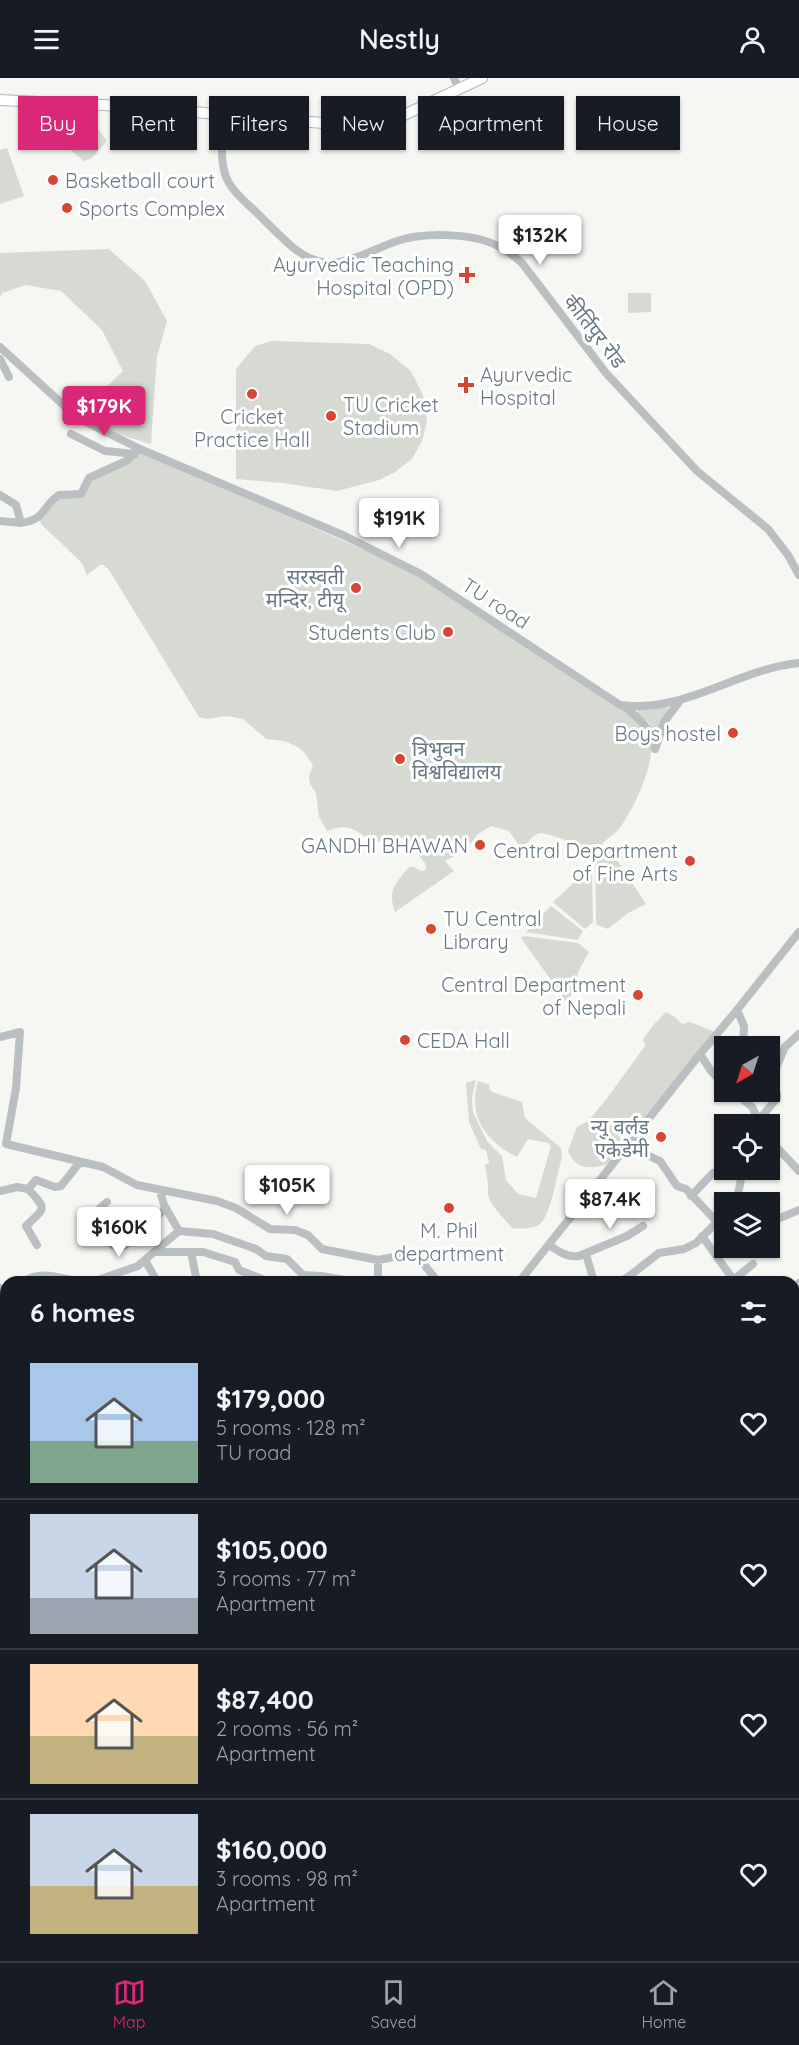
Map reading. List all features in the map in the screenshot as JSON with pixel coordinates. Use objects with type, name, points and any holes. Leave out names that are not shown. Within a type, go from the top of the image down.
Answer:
[{"type":"main road","points":[[309,122],[382,121],[402,117],[482,78]]},
{"type":"main road","points":[[0,100],[122,106],[209,115]]},
{"type":"street","points":[[454,78],[459,89]]},
{"type":"street","name":"कीर्तिपुर रोड","points":[[223,150],[229,183],[292,246],[306,256],[327,262],[344,261],[399,240],[433,235],[480,239],[497,245],[513,256],[522,263],[606,373],[697,471],[768,530],[788,555],[799,575]]},
{"type":"street","name":"TU road","points":[[0,347],[70,411],[137,452],[345,536],[421,574],[620,705],[646,726],[654,740],[655,748],[664,722],[680,701]]},
{"type":"street","points":[[0,359],[9,377]]},
{"type":"street","points":[[70,435],[105,451],[137,452]]},
{"type":"street","points":[[0,521],[21,523],[32,521],[40,516],[59,495],[81,494],[89,478],[126,461],[137,452]]},
{"type":"street","points":[[0,495],[16,505],[21,523]]},
{"type":"street","points":[[620,705],[644,707],[680,701],[771,668],[799,663]]},
{"type":"street","points":[[524,1276],[700,1054],[795,942],[799,932]]},
{"type":"street","points":[[738,1010],[744,1026],[744,1036]]},
{"type":"street","points":[[0,1037],[20,1032],[16,1088],[3,1143],[103,1167],[137,1185],[217,1201],[236,1208],[270,1229],[295,1230],[308,1235],[322,1249],[378,1260],[415,1253],[433,1276]]},
{"type":"street","points":[[780,1059],[785,1047],[799,1034]]},
{"type":"street","points":[[700,1054],[714,1074]]},
{"type":"street","points":[[746,1102],[756,1114]]},
{"type":"street","points":[[635,1137],[645,1154],[660,1161],[677,1186],[686,1189],[714,1219]]},
{"type":"street","points":[[780,1151],[799,1171]]},
{"type":"street","points":[[28,1189],[36,1180],[55,1187],[61,1186],[80,1162]]},
{"type":"street","points":[[692,1196],[713,1173]]},
{"type":"street","points":[[0,1191],[17,1187],[28,1189],[40,1202],[40,1215],[26,1226],[38,1245]]},
{"type":"street","points":[[160,1191],[166,1208],[179,1231]]},
{"type":"street","points":[[106,1202],[92,1218],[92,1223],[115,1247],[124,1246],[166,1208]]},
{"type":"street","points":[[780,1218],[799,1210]]},
{"type":"street","points":[[633,1276],[659,1253],[684,1249],[696,1243],[714,1225]]},
{"type":"street","points":[[549,1245],[573,1257],[586,1254],[627,1236],[643,1226]]},
{"type":"street","points":[[109,1276],[138,1266],[179,1231],[213,1234],[256,1249],[266,1256],[287,1259],[303,1275],[321,1276]]},
{"type":"street","points":[[702,1236],[714,1253]]},
{"type":"street","points":[[154,1252],[203,1252],[235,1262],[239,1270],[254,1276]]},
{"type":"street","points":[[190,1252],[196,1276]]},
{"type":"street","points":[[586,1254],[592,1276]]},
{"type":"street","points":[[718,1258],[730,1276]]},
{"type":"street","points":[[145,1260],[154,1276]]},
{"type":"street","points":[[378,1260],[378,1276]]},
{"type":"street","points":[[740,1276],[753,1264]]},
{"type":"street","points":[[40,1276],[48,1274],[56,1276]]},
{"type":"shaded area","points":[[98,129],[107,141],[92,158],[84,161],[71,150],[98,150]]},
{"type":"shaded area","points":[[7,148],[24,196],[0,204],[0,150]]},
{"type":"shaded area","points":[[109,249],[145,281],[167,321],[157,356],[151,444],[105,428],[83,410],[123,371],[102,330],[61,291],[26,285],[2,293],[0,297],[0,253]]},
{"type":"shaded area","points":[[628,293],[651,293],[651,312],[628,313]]},
{"type":"shaded area","name":"TU Cricket Stadium","points":[[272,341],[369,344],[390,354],[411,371],[423,395],[427,421],[422,441],[412,459],[395,472],[379,480],[337,491],[236,479],[236,369],[255,346]]},
{"type":"shaded area","points":[[138,450],[418,576],[635,720],[649,735],[651,745],[648,770],[631,811],[618,830],[598,849],[592,849],[542,833],[535,835],[522,846],[509,831],[491,826],[478,834],[471,843],[456,850],[433,844],[420,845],[396,836],[376,842],[354,830],[343,827],[327,831],[319,817],[316,793],[310,784],[309,776],[313,765],[304,752],[284,741],[266,739],[243,719],[228,716],[206,719],[199,717],[109,570],[100,565],[87,575],[82,563],[41,524],[40,521],[57,497],[73,495]]},
{"type":"shaded area","points":[[666,706],[669,710],[657,733],[654,733],[648,722],[637,713],[638,710]]},
{"type":"shaded area","points":[[434,848],[460,853],[445,861],[454,871],[395,912],[392,892],[397,882],[409,867],[421,871],[426,870],[425,863],[418,854]]},
{"type":"shaded area","points":[[608,851],[612,852],[646,904],[628,913],[608,929],[596,924],[595,863]]},
{"type":"shaded area","points":[[592,866],[593,922],[585,929],[553,902]]},
{"type":"shaded area","points":[[551,906],[583,931],[577,940],[526,932]]},
{"type":"shaded area","points":[[524,936],[578,943],[589,952],[579,970],[568,1004],[521,938]]},
{"type":"shaded area","points":[[666,1012],[682,1024],[690,1022],[715,1032],[612,1163],[593,1167],[581,1166],[576,1163],[568,1151],[577,1127],[588,1121],[605,1101],[645,1046],[643,1039]]},
{"type":"shaded area","points":[[476,1080],[472,1097],[473,1112],[487,1141],[502,1156],[506,1180],[518,1194],[536,1198],[551,1146],[548,1143],[528,1139],[517,1157],[497,1144],[482,1127],[478,1117],[475,1094],[478,1081],[490,1085],[489,1089],[492,1092],[522,1102],[525,1118],[561,1148],[562,1156],[548,1212],[537,1226],[512,1228],[489,1198],[485,1165],[489,1163],[486,1150],[481,1149],[469,1122],[466,1083]]},
{"type":"place","name":"Basketball court","points":[[53,180]]},
{"type":"place","name":"Sports Complex","points":[[67,208]]},
{"type":"place","name":"Ayurvedic Teaching Hospital (OPD)","points":[[467,275]]},
{"type":"place","name":"Ayurvedic Hospital","points":[[466,385]]},
{"type":"place","name":"Cricket Practice Hall","points":[[252,394]]},
{"type":"place","name":"TU Cricket Stadium","points":[[331,416]]},
{"type":"place","name":"सरस्वती मन्दिर, टीयू","points":[[356,588]]},
{"type":"place","name":"Students Club","points":[[448,632]]},
{"type":"place","name":"Boys hostel","points":[[733,733]]},
{"type":"place","name":"त्रिभुवन विश्वविद्यालय","points":[[400,759]]},
{"type":"place","name":"GANDHI BHAWAN","points":[[480,845]]},
{"type":"place","name":"Central Department of Fine Arts","points":[[690,861]]},
{"type":"place","name":"TU Central Library","points":[[431,929]]},
{"type":"place","name":"Central Department of Nepali","points":[[638,995]]},
{"type":"place","name":"CEDA Hall","points":[[405,1040]]},
{"type":"place","name":"न्यु वर्लड एकेडेमी","points":[[661,1137]]},
{"type":"place","name":"M. Phil department","points":[[449,1208]]}]
